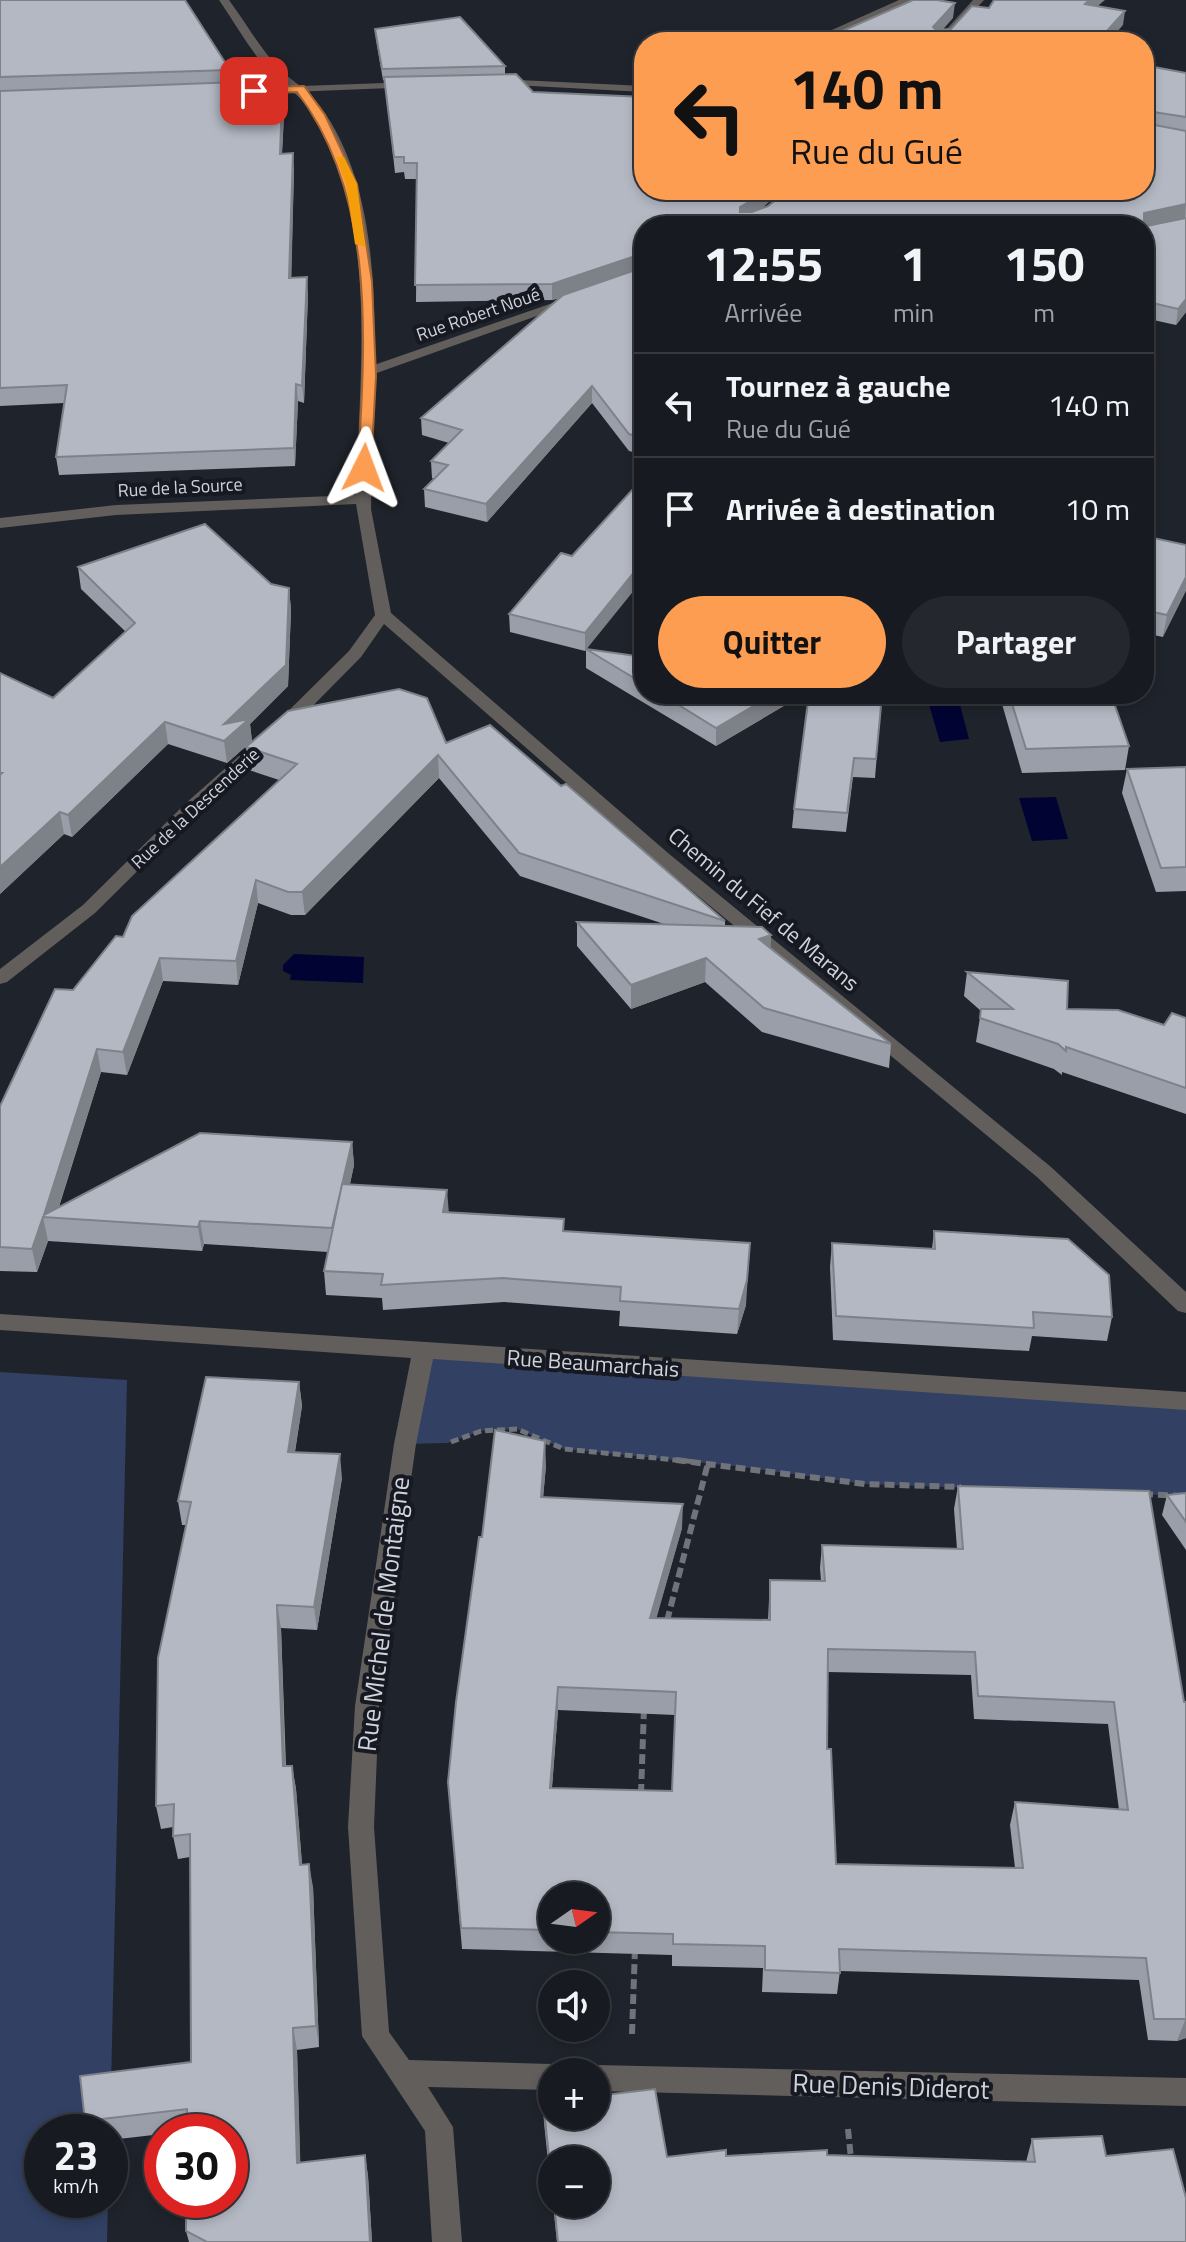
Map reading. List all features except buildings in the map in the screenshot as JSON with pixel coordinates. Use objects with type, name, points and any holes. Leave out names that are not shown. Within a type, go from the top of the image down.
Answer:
[{"type":"street","points":[[224,0],[271,67],[300,89],[320,115],[351,184],[366,282],[369,371],[363,499],[383,615]]},
{"type":"street","points":[[840,32],[908,0]]},
{"type":"street","points":[[950,32],[979,0]]},
{"type":"street","points":[[482,83],[634,89]]},
{"type":"street","points":[[200,93],[426,84]]},
{"type":"street","name":"Rue Robert Noué","points":[[369,371],[586,296]]},
{"type":"street","name":"Rue de la Source","points":[[0,523],[116,510],[363,499]]},
{"type":"street","name":"Rue de la Descenderie","points":[[0,978],[89,909],[192,807],[278,731],[355,654],[383,615]]},
{"type":"street","name":"Chemin du Fief de Marans","points":[[383,615],[662,857],[1044,1172],[1186,1305]]},
{"type":"street","name":"Rue Beaumarchais","points":[[0,1322],[1186,1401]]},
{"type":"street","name":"Rue Michel de Montaigne","points":[[423,1352],[405,1444],[367,1706],[361,1827],[376,2036],[439,2127],[447,2242]]},
{"type":"street","points":[[401,2073],[538,2077]]},
{"type":"street","name":"Rue Denis Diderot","points":[[610,2078],[1186,2092]]},
{"type":"path","points":[[405,1444],[448,1443],[481,1431],[517,1429],[564,1449],[708,1463],[865,1484],[972,1488]]},
{"type":"path","points":[[664,1632],[708,1463]]},
{"type":"path","points":[[1140,1494],[1186,1496]]},
{"type":"path","points":[[640,1801],[644,1709],[648,1694]]},
{"type":"path","points":[[630,2079],[635,1940]]},
{"type":"path","points":[[844,2084],[851,2163]]},
{"type":"shaded area","points":[[929,704],[960,704],[969,739],[940,742]]},
{"type":"shaded area","points":[[1056,797],[1068,839],[1032,841],[1019,798]]},
{"type":"shaded area","points":[[294,954],[364,957],[363,983],[290,980],[291,975],[283,971],[283,965]]},
{"type":"shaded area","points":[[423,1352],[1186,1401],[1186,1496],[865,1484],[734,1466],[564,1449],[517,1429],[481,1431],[448,1443],[405,1444]]},
{"type":"shaded area","points":[[0,1372],[127,1380],[110,2114],[24,2114],[24,2218],[108,2218],[107,2242],[0,2242]]},
{"type":"slow traffic","points":[[340,159],[351,184],[361,244]]},
{"type":"route","points":[[254,91],[300,89],[320,115],[351,184],[366,282],[369,376],[364,468]]}]
